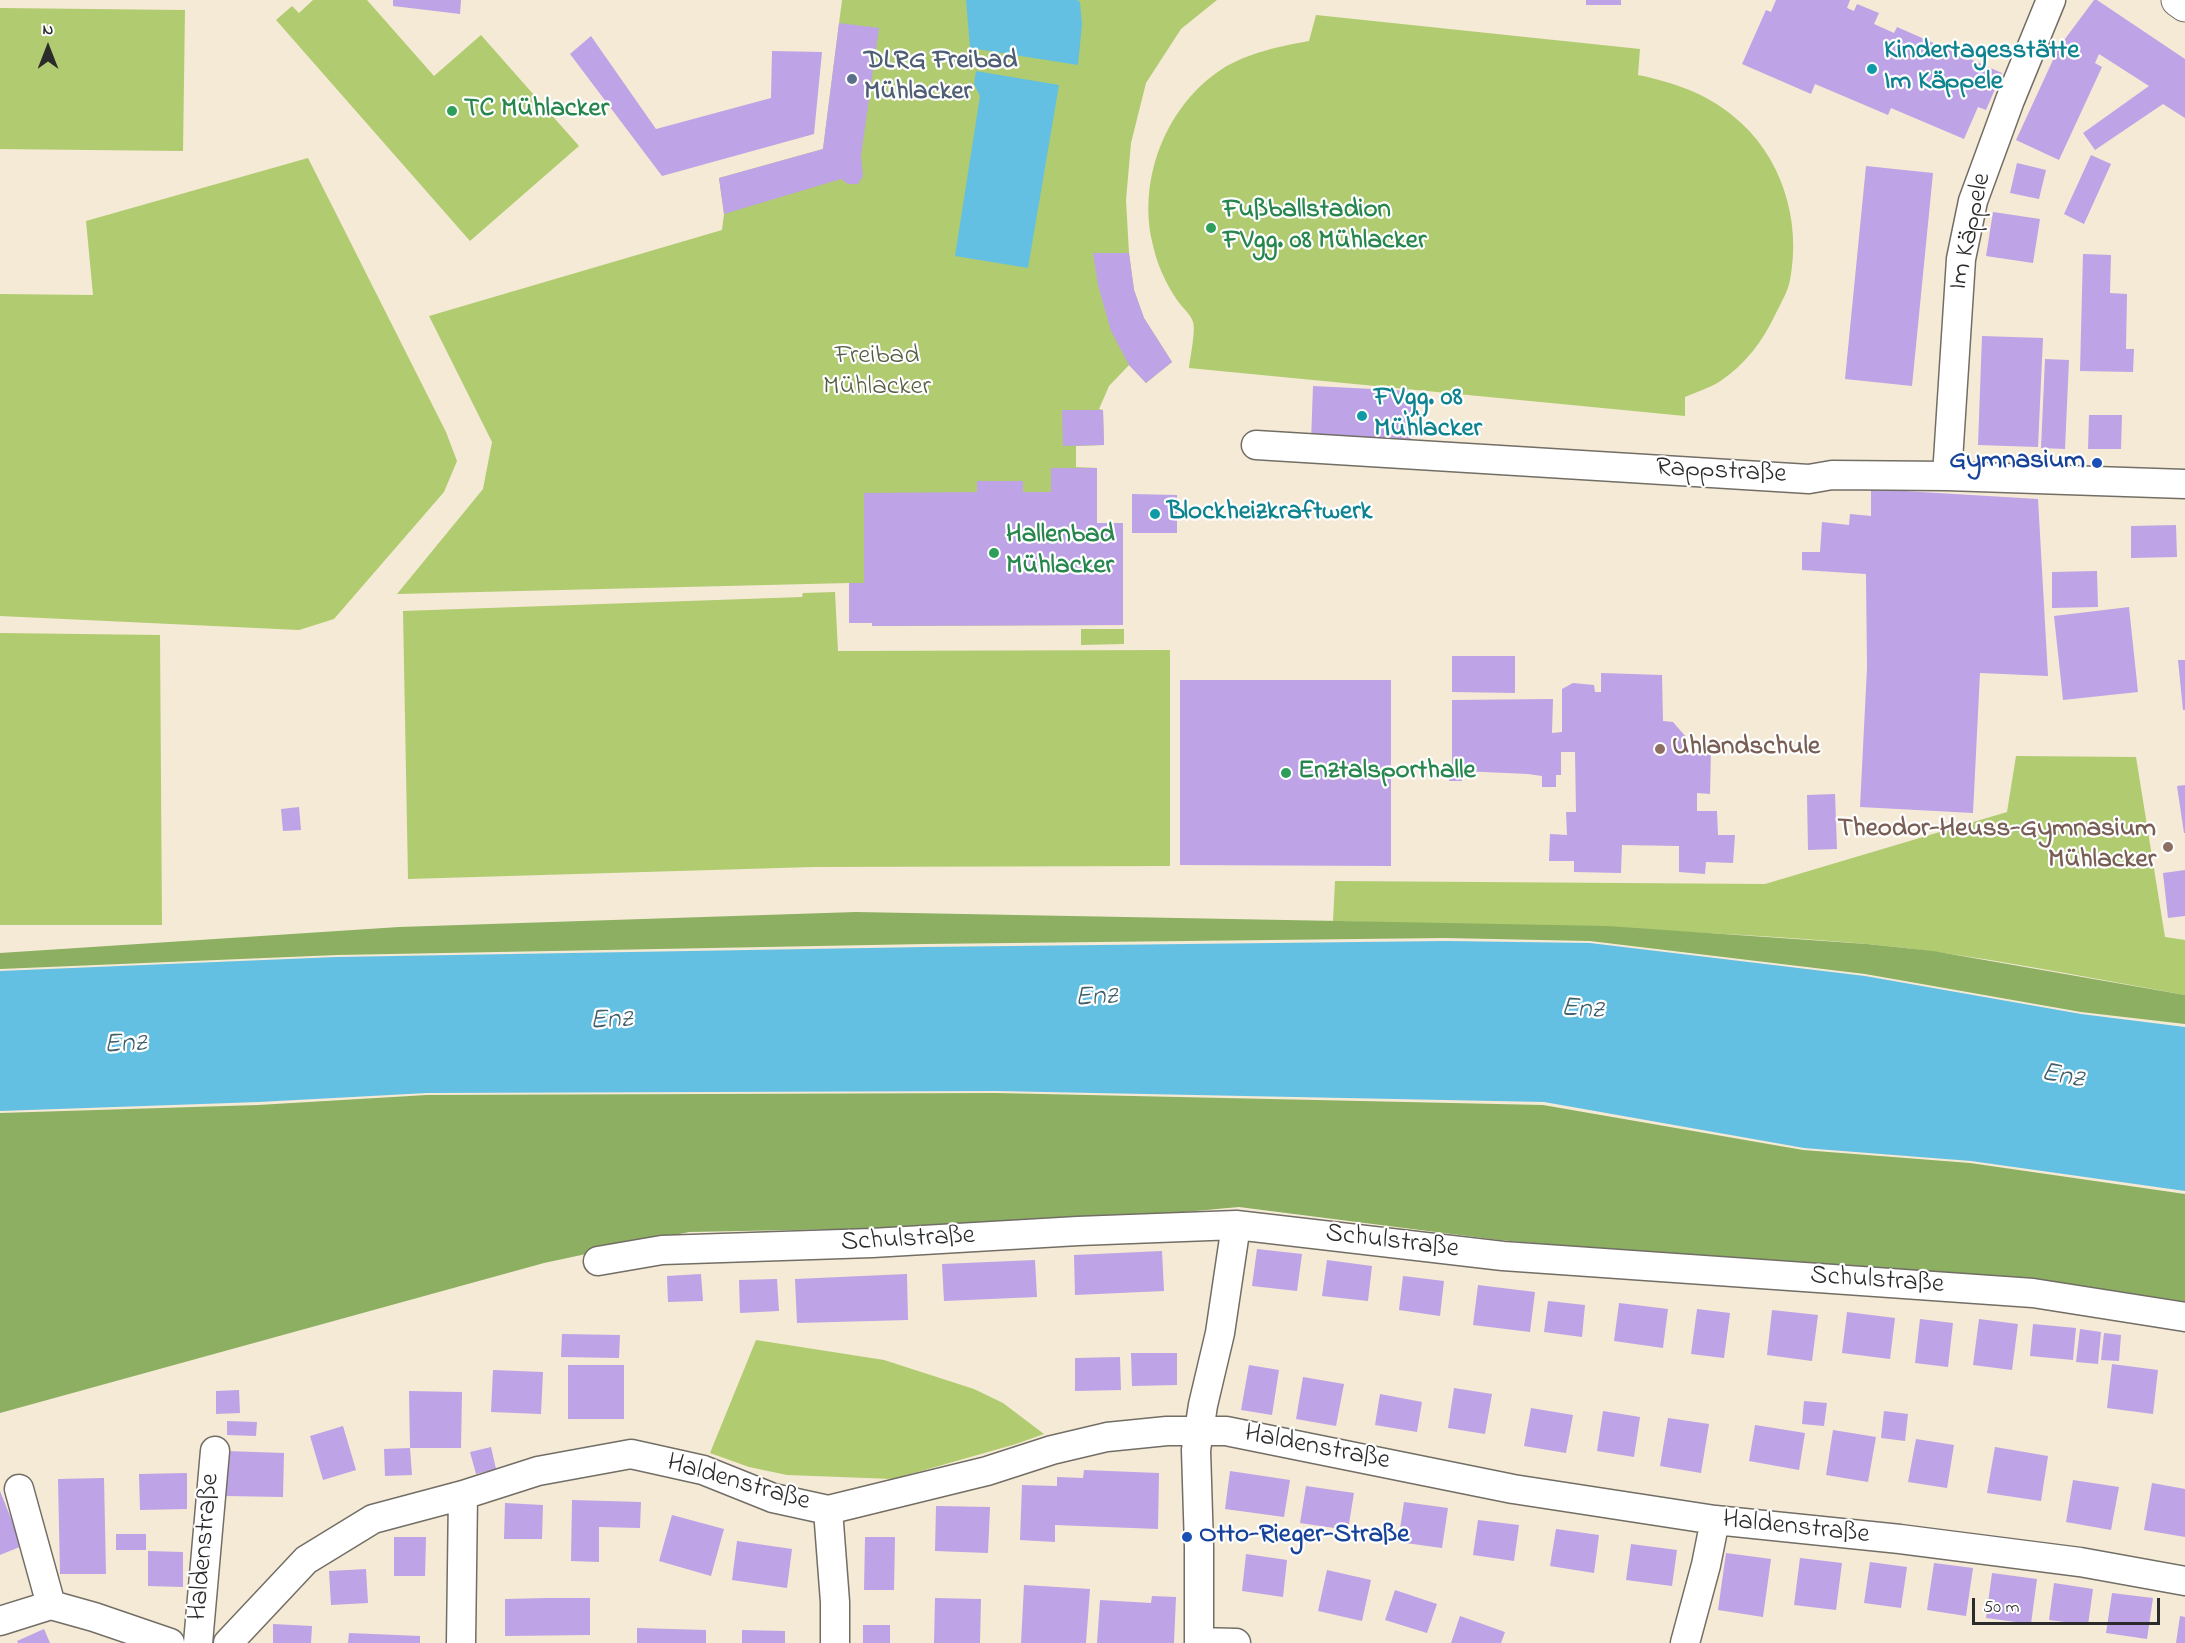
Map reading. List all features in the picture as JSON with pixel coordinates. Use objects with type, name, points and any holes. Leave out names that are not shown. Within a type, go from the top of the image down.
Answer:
[{"type":"main road","points":[[2178,0],[2185,5]]},
{"type":"street","name":"Im Käppele","points":[[1947,476],[1961,259],[1973,201],[2010,100],[2051,0]]},
{"type":"street","name":"Rappstraße","points":[[1256,445],[1809,478],[1833,475],[1947,476],[2185,484]]},
{"type":"street","name":"Schulstraße","points":[[598,1261],[662,1250],[872,1243],[1078,1231],[1236,1225],[1503,1256],[2033,1293],[2185,1317]]},
{"type":"street","points":[[1236,1225],[1220,1333],[1198,1430],[1196,1450],[1199,1546],[1198,1642],[1236,1643]]},
{"type":"street","name":"Haldenstraße","points":[[228,1643],[306,1560],[373,1519],[463,1495],[538,1471],[631,1454],[703,1470],[773,1498],[828,1510],[987,1471],[1052,1450],[1107,1437],[1198,1430],[1226,1431],[1513,1489],[1715,1520],[1900,1539],[2080,1562],[2185,1581]]},
{"type":"street","name":"Haldenstraße","points":[[198,1643],[215,1451]]},
{"type":"street","points":[[0,1621],[51,1605],[19,1489]]},
{"type":"street","points":[[461,1643],[463,1495]]},
{"type":"street","points":[[828,1510],[835,1602],[835,1643]]},
{"type":"street","points":[[1685,1643],[1706,1565],[1715,1520]]},
{"type":"street","name":"Haldenstraße","points":[[51,1605],[170,1643]]},
{"type":"green space","name":"TC Mühlacker","points":[[313,0],[367,0],[434,76],[481,35],[579,146],[470,241],[276,20],[292,6],[299,13]]},
{"type":"green space","name":"Freibad Mühlacker","points":[[842,0],[1217,0],[1181,29],[1146,83],[1131,143],[1126,200],[1134,290],[1144,318],[1172,362],[1146,383],[1129,365],[1109,386],[1099,409],[1103,410],[1104,445],[1076,446],[1076,467],[1097,468],[1097,523],[1123,523],[1123,625],[872,626],[849,583],[397,594],[483,489],[492,442],[429,316],[722,230],[724,214],[719,178],[823,149]]},
{"type":"green space","points":[[0,8],[185,10],[183,151],[0,149]]},
{"type":"green space","points":[[1316,15],[1640,49],[1638,75],[1688,90],[1723,108],[1750,131],[1764,149],[1784,190],[1790,212],[1793,257],[1790,280],[1784,297],[1759,343],[1737,368],[1719,382],[1685,397],[1685,416],[1189,368],[1193,322],[1177,300],[1162,272],[1152,241],[1149,217],[1149,192],[1153,168],[1161,144],[1172,122],[1186,102],[1203,84],[1232,63],[1253,54],[1309,41]]},
{"type":"green space","points":[[308,158],[446,432],[457,461],[444,492],[334,619],[299,630],[0,616],[0,294],[93,295],[86,221]]},
{"type":"green space","points":[[835,592],[838,651],[1170,650],[1170,866],[813,867],[408,879],[403,611],[802,597],[803,593]]},
{"type":"green space","points":[[1081,629],[1124,629],[1124,644],[1081,645]]},
{"type":"green space","points":[[0,633],[160,635],[162,925],[0,925]]},
{"type":"green space","points":[[2016,756],[2136,757],[2165,937],[2185,940],[2185,995],[1987,960],[1867,944],[1667,931],[1333,921],[1335,881],[1765,884],[2007,812]]},
{"type":"green space","points":[[856,912],[1607,926],[1867,944],[1933,951],[2185,995],[2185,1024],[2081,1012],[1865,974],[1590,941],[1445,938],[925,944],[337,955],[0,969],[0,953],[399,927]]},
{"type":"green space","points":[[996,1093],[1543,1105],[1803,1150],[1970,1163],[2185,1194],[2185,1308],[2060,1288],[1499,1240],[1239,1207],[1084,1221],[689,1232],[544,1263],[0,1413],[0,1113],[258,1105],[427,1095]]},
{"type":"green space","points":[[756,1340],[884,1360],[974,1389],[1003,1403],[1044,1434],[893,1479],[787,1475],[749,1467],[710,1453]]},
{"type":"water","points":[[966,0],[1077,0],[1080,2],[1082,24],[1078,65],[970,48]]},
{"type":"water","points":[[976,71],[1059,85],[1028,268],[955,256],[980,96],[974,84]]},
{"type":"water","name":"Enz","points":[[1446,941],[1590,943],[1865,976],[2081,1014],[2185,1027],[2185,1191],[1971,1161],[1804,1148],[1544,1102],[996,1091],[427,1093],[259,1102],[0,1111],[0,971],[336,957]]},
{"type":"building","points":[[393,0],[461,0],[460,14],[393,6]]},
{"type":"building","points":[[1586,0],[1621,0],[1621,5],[1586,5]]},
{"type":"building","name":"Kindertagesstätte Im Käppele","points":[[1776,0],[1850,0],[1847,8],[1854,11],[1857,4],[1879,13],[1874,24],[1894,33],[1897,27],[2002,73],[1986,110],[1978,107],[1964,139],[1891,108],[1888,115],[1815,84],[1811,94],[1742,64],[1766,10],[1771,12]]},
{"type":"building","points":[[2094,0],[2185,59],[2185,118],[2163,104],[2095,150],[2083,133],[2149,86],[2099,54],[2095,63],[2102,67],[2059,160],[2016,140],[2059,47]]},
{"type":"building","name":"DLRG Freibad Mühlacker","points":[[839,23],[879,28],[861,156],[863,176],[858,184],[848,184],[841,179],[724,214],[719,178],[823,149]]},
{"type":"building","points":[[591,36],[656,129],[771,98],[772,51],[822,52],[814,134],[662,176],[570,54]]},
{"type":"building","points":[[2091,155],[2111,164],[2084,224],[2064,214]]},
{"type":"building","points":[[2017,163],[2046,170],[2039,199],[2010,193]]},
{"type":"building","points":[[1866,166],[1933,173],[1912,386],[1845,379]]},
{"type":"building","points":[[1993,212],[2040,219],[2033,263],[1986,256]]},
{"type":"building","points":[[1093,253],[1129,253],[1134,290],[1144,318],[1172,362],[1146,383],[1129,365],[1111,331],[1098,285]]},
{"type":"building","points":[[2083,254],[2111,255],[2110,293],[2127,294],[2126,349],[2134,349],[2133,372],[2080,371]]},
{"type":"building","points":[[1982,336],[2043,338],[2038,447],[1978,445]]},
{"type":"building","points":[[2045,359],[2069,360],[2065,449],[2041,448]]},
{"type":"building","name":"FVgg. 08 Mühlacker","points":[[1313,386],[1413,391],[1410,447],[1311,442]]},
{"type":"building","points":[[1062,410],[1103,410],[1104,445],[1063,446]]},
{"type":"building","points":[[2089,415],[2122,415],[2121,449],[2088,449]]},
{"type":"building","name":"Hallenbad Mühlacker","points":[[1051,468],[1097,468],[1097,523],[1123,523],[1123,625],[872,626],[872,623],[849,623],[849,583],[864,583],[864,493],[977,492],[977,481],[1023,481],[1023,492],[1051,492]]},
{"type":"building","points":[[1871,489],[2038,499],[2048,676],[1980,673],[1973,813],[1860,807],[1867,668],[1866,574],[1802,570],[1802,552],[1820,552],[1822,522],[1849,525],[1850,514],[1871,516]]},
{"type":"building","name":"Blockheizkraftwerk","points":[[1132,494],[1177,495],[1177,533],[1132,533]]},
{"type":"building","points":[[2176,525],[2177,557],[2131,558],[2131,526]]},
{"type":"building","points":[[2097,571],[2098,607],[2052,608],[2052,572]]},
{"type":"building","points":[[2129,607],[2138,692],[2063,700],[2054,616]]},
{"type":"building","points":[[1452,656],[1515,656],[1515,693],[1452,692]]},
{"type":"building","points":[[2178,660],[2185,660],[2185,710],[2183,710]]},
{"type":"building","points":[[1601,673],[1662,675],[1663,721],[1673,722],[1686,737],[1685,751],[1711,749],[1710,794],[1697,793],[1697,811],[1717,811],[1718,835],[1735,835],[1733,863],[1706,862],[1705,874],[1679,872],[1679,846],[1622,845],[1621,873],[1574,872],[1574,861],[1549,861],[1550,834],[1567,835],[1566,812],[1576,812],[1575,752],[1561,752],[1561,775],[1556,775],[1556,787],[1542,787],[1542,776],[1528,774],[1462,771],[1462,781],[1449,781],[1449,766],[1452,766],[1452,700],[1553,699],[1552,733],[1562,732],[1562,689],[1573,683],[1594,685],[1595,692],[1601,692]]},
{"type":"building","name":"Enztalsporthalle","points":[[1180,680],[1391,680],[1391,866],[1180,865]]},
{"type":"building","points":[[2185,785],[2185,833],[2184,833],[2177,786]]},
{"type":"building","points":[[1835,794],[1837,849],[1808,850],[1807,795]]},
{"type":"building","points":[[299,807],[301,830],[283,831],[281,809]]},
{"type":"building","points":[[2185,870],[2185,916],[2168,918],[2163,873]]},
{"type":"building","points":[[1257,1249],[1302,1254],[1297,1291],[1252,1286]]},
{"type":"building","points":[[1162,1251],[1164,1291],[1075,1295],[1074,1255]]},
{"type":"building","points":[[1035,1260],[1037,1297],[944,1301],[942,1264]]},
{"type":"building","points":[[1327,1260],[1372,1266],[1368,1301],[1322,1296]]},
{"type":"building","points":[[701,1274],[703,1301],[668,1302],[667,1276]]},
{"type":"building","points":[[907,1274],[908,1320],[797,1323],[795,1279]]},
{"type":"building","points":[[1403,1276],[1444,1281],[1440,1316],[1399,1310]]},
{"type":"building","points":[[777,1279],[779,1311],[740,1313],[739,1280]]},
{"type":"building","points":[[1478,1285],[1535,1292],[1530,1332],[1473,1325]]},
{"type":"building","points":[[1548,1301],[1585,1305],[1582,1337],[1544,1332]]},
{"type":"building","points":[[1619,1303],[1668,1309],[1663,1348],[1614,1341]]},
{"type":"building","points":[[1697,1309],[1730,1313],[1724,1358],[1691,1354]]},
{"type":"building","points":[[1772,1310],[1818,1315],[1812,1361],[1767,1355]]},
{"type":"building","points":[[1847,1312],[1895,1318],[1890,1359],[1842,1353]]},
{"type":"building","points":[[1920,1319],[1953,1323],[1948,1367],[1915,1363]]},
{"type":"building","points":[[1979,1319],[2018,1324],[2012,1370],[1973,1365]]},
{"type":"building","points":[[2033,1324],[2076,1328],[2073,1360],[2030,1356]]},
{"type":"building","points":[[2080,1329],[2101,1332],[2098,1364],[2076,1362]]},
{"type":"building","points":[[2104,1333],[2121,1335],[2119,1361],[2101,1360]]},
{"type":"building","points":[[562,1334],[620,1335],[619,1358],[561,1357]]},
{"type":"building","points":[[1131,1353],[1177,1353],[1177,1385],[1132,1386]]},
{"type":"building","points":[[1120,1357],[1121,1390],[1075,1391],[1075,1358]]},
{"type":"building","points":[[2112,1364],[2158,1370],[2153,1414],[2107,1408]]},
{"type":"building","points":[[568,1365],[624,1365],[624,1419],[568,1419]]},
{"type":"building","points":[[1249,1365],[1279,1370],[1272,1415],[1241,1410]]},
{"type":"building","points":[[493,1370],[543,1372],[541,1414],[491,1412]]},
{"type":"building","points":[[1303,1377],[1344,1384],[1336,1426],[1296,1419]]},
{"type":"building","points":[[1454,1388],[1492,1394],[1485,1434],[1448,1428]]},
{"type":"building","points":[[239,1390],[240,1413],[216,1414],[216,1391]]},
{"type":"building","points":[[409,1391],[462,1392],[461,1448],[410,1448]]},
{"type":"building","points":[[1380,1394],[1422,1402],[1417,1432],[1375,1425]]},
{"type":"building","points":[[1804,1401],[1827,1403],[1824,1426],[1802,1424]]},
{"type":"building","points":[[1531,1408],[1573,1415],[1566,1453],[1524,1446]]},
{"type":"building","points":[[1603,1411],[1640,1417],[1634,1457],[1597,1451]]},
{"type":"building","points":[[1884,1411],[1908,1414],[1905,1441],[1881,1438]]},
{"type":"building","points":[[1668,1418],[1709,1424],[1701,1473],[1660,1466]]},
{"type":"building","points":[[227,1421],[257,1422],[256,1436],[227,1435]]},
{"type":"building","points":[[1755,1425],[1805,1433],[1799,1470],[1749,1461]]},
{"type":"building","points":[[343,1426],[356,1470],[323,1480],[310,1436]]},
{"type":"building","points":[[1833,1430],[1876,1437],[1868,1482],[1826,1475]]},
{"type":"building","points":[[1916,1439],[1954,1445],[1947,1488],[1908,1482]]},
{"type":"building","points":[[491,1447],[496,1469],[476,1474],[470,1452]]},
{"type":"building","points":[[1995,1447],[2048,1456],[2041,1501],[1987,1493]]},
{"type":"building","points":[[410,1448],[412,1475],[385,1476],[384,1449]]},
{"type":"building","points":[[226,1451],[284,1453],[283,1497],[225,1496]]},
{"type":"building","points":[[1084,1470],[1159,1473],[1158,1529],[1055,1525],[1055,1542],[1020,1540],[1022,1485],[1057,1486],[1057,1477],[1083,1478]]},
{"type":"building","points":[[1230,1471],[1290,1480],[1284,1517],[1225,1509]]},
{"type":"building","points":[[187,1473],[187,1509],[140,1510],[139,1474]]},
{"type":"building","points":[[104,1478],[106,1574],[60,1574],[58,1479]]},
{"type":"building","points":[[2073,1480],[2119,1487],[2111,1530],[2066,1522]]},
{"type":"building","points":[[2152,1483],[2185,1489],[2185,1537],[2144,1530]]},
{"type":"building","points":[[1306,1486],[1354,1493],[1348,1530],[1300,1523]]},
{"type":"building","points":[[0,1491],[22,1546],[0,1555]]},
{"type":"building","points":[[572,1500],[641,1502],[640,1528],[599,1527],[599,1562],[571,1561]]},
{"type":"building","points":[[1404,1502],[1448,1508],[1442,1548],[1398,1542]]},
{"type":"building","points":[[505,1503],[543,1505],[542,1539],[504,1539]]},
{"type":"building","points":[[936,1506],[990,1507],[988,1553],[935,1551]]},
{"type":"building","points":[[672,1515],[724,1529],[711,1576],[659,1561]]},
{"type":"building","points":[[1478,1520],[1519,1525],[1514,1561],[1473,1555]]},
{"type":"building","points":[[1556,1529],[1599,1535],[1594,1573],[1550,1566]]},
{"type":"building","points":[[116,1534],[146,1534],[146,1550],[116,1550]]},
{"type":"building","points":[[394,1537],[426,1537],[425,1576],[394,1576]]},
{"type":"building","points":[[865,1537],[895,1537],[894,1590],[864,1590]]},
{"type":"building","points":[[737,1541],[792,1549],[787,1588],[732,1580]]},
{"type":"building","points":[[1631,1544],[1677,1550],[1672,1586],[1626,1580]]},
{"type":"building","points":[[148,1551],[183,1552],[183,1587],[148,1586]]},
{"type":"building","points":[[1726,1553],[1771,1559],[1763,1617],[1718,1610]]},
{"type":"building","points":[[1246,1554],[1287,1560],[1283,1597],[1242,1591]]},
{"type":"building","points":[[1800,1558],[1842,1563],[1836,1610],[1794,1605]]},
{"type":"building","points":[[1870,1562],[1907,1567],[1901,1608],[1864,1603]]},
{"type":"building","points":[[1934,1563],[1973,1568],[1966,1616],[1927,1610]]},
{"type":"building","points":[[366,1569],[368,1603],[331,1605],[329,1571]]},
{"type":"building","points":[[1327,1570],[1371,1580],[1362,1621],[1318,1611]]},
{"type":"building","points":[[1992,1573],[2037,1579],[2031,1624],[1986,1618]]},
{"type":"building","points":[[2054,1583],[2093,1589],[2088,1625],[2049,1620]]},
{"type":"building","points":[[1024,1585],[1090,1589],[1086,1643],[1021,1643]]},
{"type":"building","points":[[1395,1590],[1437,1604],[1427,1633],[1385,1620]]},
{"type":"building","points":[[2112,1593],[2153,1598],[2147,1639],[2106,1633]]},
{"type":"building","points":[[1152,1596],[1176,1597],[1174,1643],[1097,1643],[1100,1600],[1151,1603]]},
{"type":"building","points":[[590,1598],[590,1635],[505,1636],[505,1599]]},
{"type":"building","points":[[935,1598],[981,1599],[980,1643],[934,1643]]},
{"type":"building","points":[[1460,1616],[1505,1632],[1501,1643],[1451,1643]]},
{"type":"building","points":[[2180,1616],[2185,1617],[2185,1643],[2176,1643]]},
{"type":"building","points":[[273,1624],[312,1626],[311,1643],[273,1643]]},
{"type":"building","points":[[863,1625],[890,1625],[890,1643],[863,1643]]},
{"type":"building","points":[[637,1628],[706,1630],[706,1643],[637,1643]]},
{"type":"building","points":[[44,1629],[50,1643],[18,1643],[17,1641]]},
{"type":"building","points":[[742,1630],[785,1631],[785,1643],[742,1643]]},
{"type":"building","points":[[349,1633],[420,1636],[420,1643],[348,1643]]},
{"type":"place","name":"Kindertagesstätte Im Käppele","points":[[1872,69]]},
{"type":"place","name":"DLRG Freibad Mühlacker","points":[[852,79]]},
{"type":"place","name":"TC Mühlacker","points":[[452,111]]},
{"type":"place","name":"Fußballstadion FVgg. 08 Mühlacker","points":[[1211,228]]},
{"type":"place","name":"FVgg. 08 Mühlacker","points":[[1362,416]]},
{"type":"place","name":"Gymnasium","points":[[2097,463]]},
{"type":"place","name":"Blockheizkraftwerk","points":[[1155,514]]},
{"type":"place","name":"Hallenbad Mühlacker","points":[[994,553]]},
{"type":"place","name":"Uhlandschule","points":[[1660,749]]},
{"type":"place","name":"Enztalsporthalle","points":[[1286,773]]},
{"type":"place","name":"Theodor-Heuss-Gymnasium Mühlacker","points":[[2168,847]]},
{"type":"place","name":"Otto-Rieger-Straße","points":[[1187,1537]]}]
